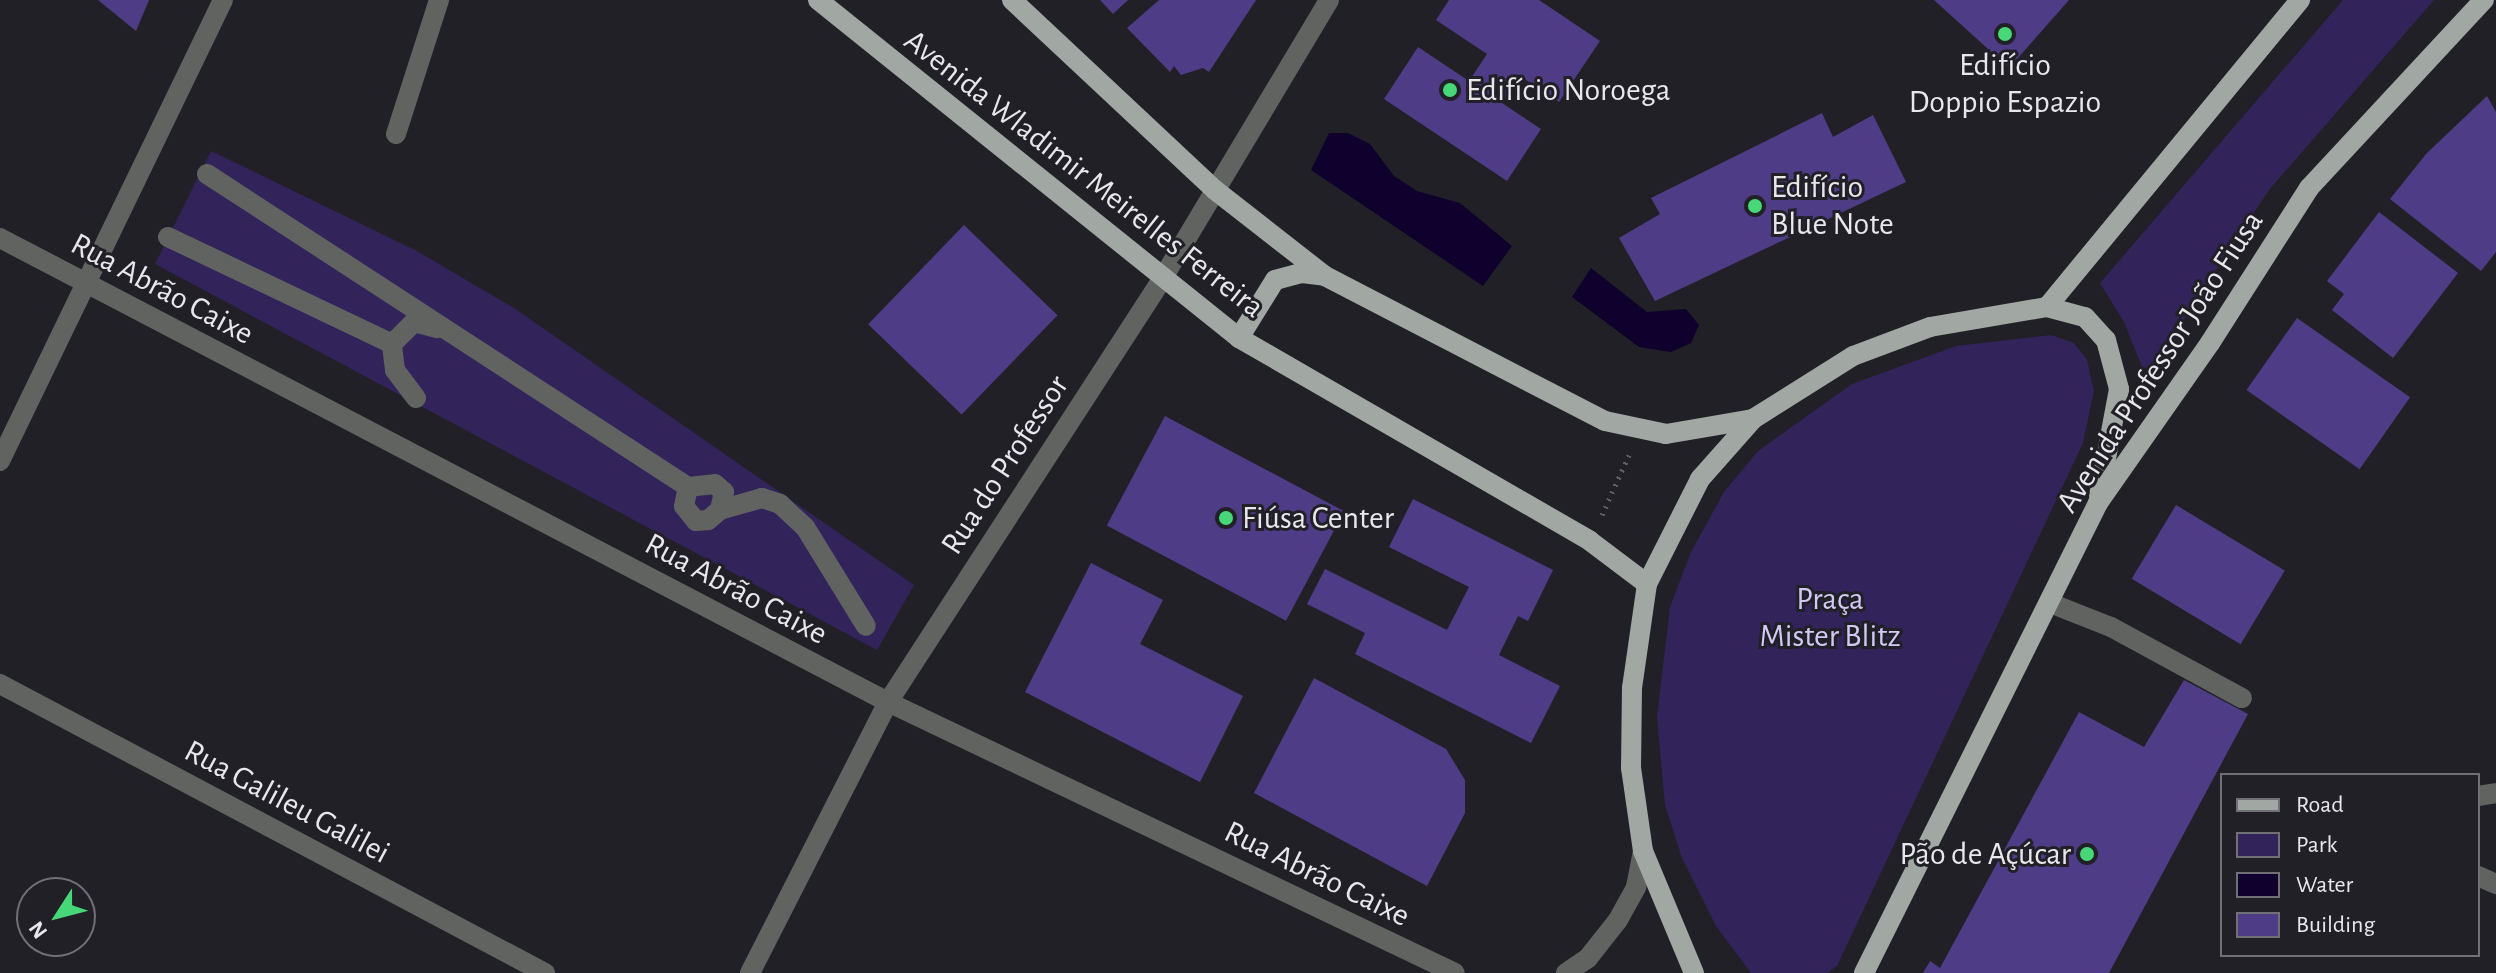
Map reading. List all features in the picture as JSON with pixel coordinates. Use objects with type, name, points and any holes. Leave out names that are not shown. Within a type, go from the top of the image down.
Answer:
[{"type":"main road","name":"Avenida Wladimir Meirelles Ferreira","points":[[818,0],[1161,281],[1239,338],[1590,541],[1647,584]]},
{"type":"main road","points":[[1012,0],[1215,190],[1325,276],[1592,414],[1641,431],[1666,434],[1753,419]]},
{"type":"main road","points":[[2047,307],[2300,0]]},
{"type":"main road","name":"Avenida Professor João Fiusa","points":[[1864,973],[2098,503],[2210,343],[2309,188],[2484,0]]},
{"type":"main road","points":[[1239,338],[1275,280],[1302,273],[1325,276]]},
{"type":"main road","points":[[1698,970],[1643,851],[1631,768],[1632,704],[1647,584],[1700,479],[1753,419],[1889,339],[2047,307],[2085,317],[2106,340],[2119,389],[2098,503]]},
{"type":"street","points":[[0,461],[223,0]]},
{"type":"street","points":[[396,134],[439,0]]},
{"type":"street","name":"Rua do Professor","points":[[750,973],[888,702],[1161,281],[1329,0]]},
{"type":"street","points":[[207,174],[688,487],[715,484],[724,492],[720,510],[762,498],[780,504],[805,527],[866,626]]},
{"type":"street","points":[[168,237],[392,344]]},
{"type":"street","name":"Rua Abrão Caixe","points":[[0,238],[888,702],[1455,973]]},
{"type":"street","points":[[416,398],[395,370],[392,344],[404,327],[414,322],[448,331]]},
{"type":"street","points":[[2050,603],[2111,627],[2242,698]]},
{"type":"street","name":"Rua Galileu Galilei","points":[[0,684],[545,973]]},
{"type":"street","points":[[1566,973],[1588,958],[1618,920],[1636,887],[1643,851]]},
{"type":"path","points":[[1590,541],[1641,431]]},
{"type":"green space","points":[[2343,0],[2434,0],[2269,190],[2151,369],[2142,367],[2124,322],[2100,283]]},
{"type":"green space","points":[[211,151],[417,251],[514,308],[914,585],[877,650],[155,264]]},
{"type":"green space","name":"Praça Mister Blitz","points":[[2051,335],[2074,343],[2087,360],[2094,391],[2083,443],[1837,966],[1827,973],[1751,973],[1716,926],[1682,858],[1665,805],[1657,717],[1670,607],[1691,552],[1724,492],[1758,451],[1852,384],[1956,346]]},
{"type":"water","points":[[1329,133],[1348,133],[1370,144],[1394,176],[1417,191],[1460,203],[1512,246],[1483,286],[1311,170]]},
{"type":"water","points":[[1591,268],[1647,312],[1686,309],[1699,325],[1691,343],[1671,352],[1639,347],[1572,297]]},
{"type":"building","points":[[98,0],[149,0],[136,31]]},
{"type":"building","points":[[1100,0],[1128,0],[1113,14]]},
{"type":"building","points":[[1159,0],[1256,0],[1209,72],[1203,68],[1181,75],[1174,66],[1170,72],[1127,28]]},
{"type":"building","name":"Edifício Noroega","points":[[1449,0],[1539,0],[1600,41],[1559,102],[1520,76],[1502,103],[1541,129],[1507,181],[1384,99],[1418,47],[1469,81],[1487,54],[1436,20]]},
{"type":"building","name":"Edifício Doppio Espazio","points":[[1934,0],[2069,0],[2009,68]]},
{"type":"building","points":[[2487,96],[2496,112],[2496,252],[2481,271],[2390,199],[2426,154]]},
{"type":"building","name":"Edifício Blue Note","points":[[1822,113],[1833,137],[1873,115],[1906,182],[1655,301],[1619,238],[1660,214],[1651,198]]},
{"type":"building","points":[[2379,212],[2458,273],[2393,358],[2332,310],[2344,294],[2327,281]]},
{"type":"building","points":[[964,225],[1058,315],[962,415],[868,324]]},
{"type":"building","points":[[2297,318],[2410,397],[2360,469],[2247,390]]},
{"type":"building","name":"Fiúsa Center","points":[[1165,416],[1344,511],[1286,621],[1107,525]]},
{"type":"building","points":[[1413,499],[1553,570],[1528,621],[1518,616],[1499,655],[1560,686],[1531,743],[1355,654],[1365,633],[1307,604],[1325,569],[1447,630],[1469,587],[1389,547]]},
{"type":"building","points":[[2176,505],[2285,570],[2241,644],[2132,579]]},
{"type":"building","points":[[1091,563],[1163,600],[1140,644],[1243,696],[1200,782],[1025,692]]},
{"type":"building","points":[[1314,678],[1446,749],[1465,780],[1465,813],[1427,886],[1254,793]]},
{"type":"building","name":"Pão de Açúcar","points":[[2184,680],[2248,714],[2109,973],[1923,973],[1930,961],[1940,968],[2079,712],[2144,747]]},
{"type":"place","name":"Edifício Doppio Espazio","points":[[2005,34]]},
{"type":"place","name":"Edifício Noroega","points":[[1450,90]]},
{"type":"place","name":"Edifício Blue Note","points":[[1755,206]]},
{"type":"place","name":"Fiúsa Center","points":[[1226,518]]},
{"type":"place","name":"Pão de Açúcar","points":[[2087,854]]}]
